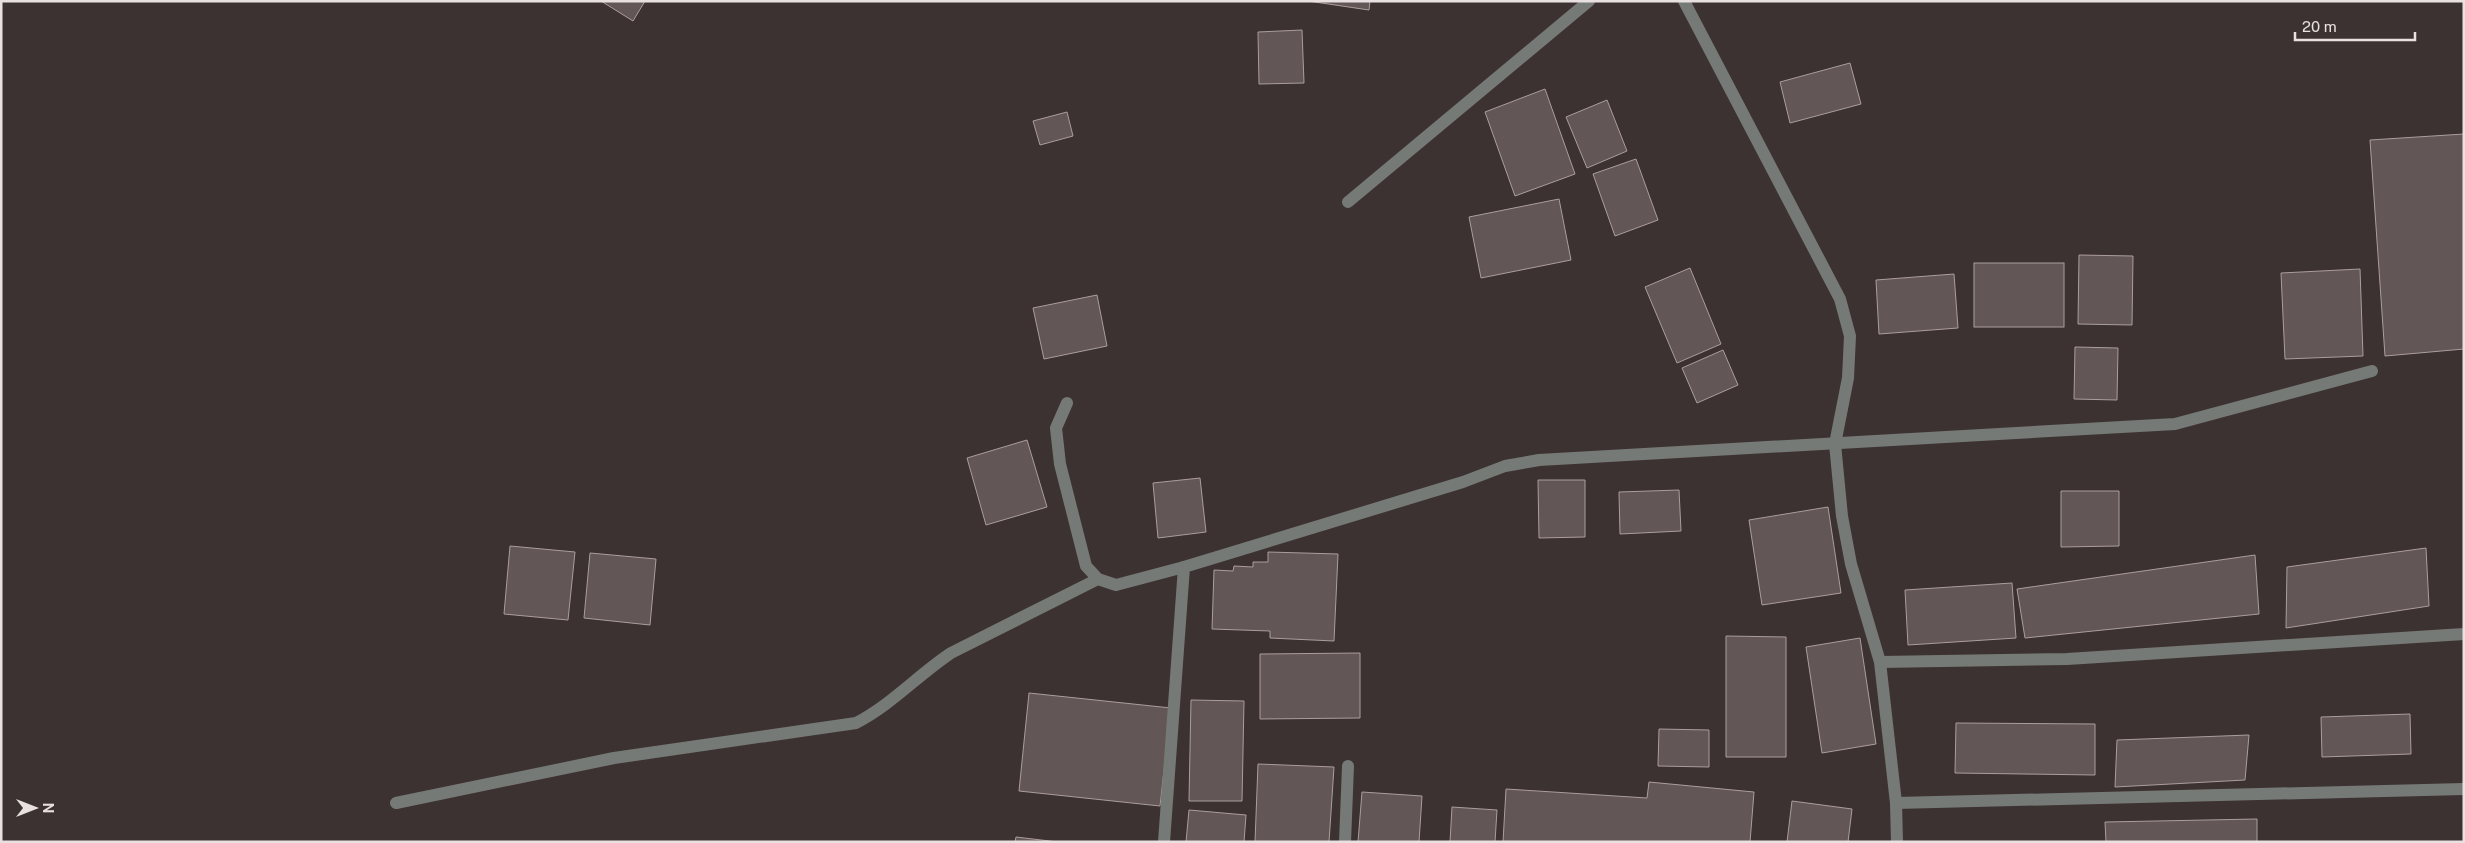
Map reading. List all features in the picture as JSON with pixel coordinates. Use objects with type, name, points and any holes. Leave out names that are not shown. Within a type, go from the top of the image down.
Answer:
[{"type":"street","points":[[1348,202],[1589,1]]},
{"type":"street","points":[[1684,1],[1840,299],[1850,336],[1848,378],[1835,444],[1842,516],[1851,564],[1880,662],[1896,803],[1897,842]]},
{"type":"street","points":[[1067,403],[1056,428],[1060,464],[1086,566],[1098,579],[1116,585],[1184,568],[1463,482],[1505,466],[1539,460],[2175,424],[2372,371]]},
{"type":"street","points":[[1164,842],[1184,568]]},
{"type":"street","points":[[396,803],[614,758],[856,722],[877,712],[929,668],[951,653],[1098,579]]},
{"type":"street","points":[[1880,662],[2067,659],[2464,634]]},
{"type":"street","points":[[1345,842],[1348,766]]},
{"type":"street","points":[[1896,803],[2464,790]]},
{"type":"building","points":[[601,1],[645,1],[633,21]]},
{"type":"building","points":[[1308,1],[1370,1],[1369,10]]},
{"type":"building","points":[[1302,30],[1304,83],[1259,84],[1258,32]]},
{"type":"building","points":[[1850,63],[1861,104],[1790,123],[1780,82]]},
{"type":"building","points":[[1545,89],[1575,174],[1515,196],[1485,112]]},
{"type":"building","points":[[1607,100],[1627,151],[1587,168],[1566,117]]},
{"type":"building","points":[[1067,112],[1073,136],[1040,145],[1033,121]]},
{"type":"building","points":[[2464,134],[2464,349],[2385,356],[2370,140]]},
{"type":"building","points":[[1636,159],[1658,220],[1615,236],[1593,174]]},
{"type":"building","points":[[1559,199],[1571,260],[1481,278],[1469,217]]},
{"type":"building","points":[[2079,255],[2133,256],[2132,325],[2078,324]]},
{"type":"building","points":[[1974,263],[2064,263],[2064,327],[1974,327]]},
{"type":"building","points":[[1690,268],[1721,344],[1677,363],[1645,287]]},
{"type":"building","points":[[2360,269],[2363,356],[2285,359],[2281,273]]},
{"type":"building","points":[[1954,274],[1958,328],[1879,334],[1876,280]]},
{"type":"building","points":[[1097,295],[1107,346],[1044,359],[1033,308]]},
{"type":"building","points":[[2075,347],[2118,348],[2117,400],[2074,399]]},
{"type":"building","points":[[1723,350],[1738,385],[1697,403],[1682,368]]},
{"type":"building","points":[[1027,440],[1047,507],[986,525],[967,458]]},
{"type":"building","points":[[1200,478],[1206,532],[1158,538],[1153,483]]},
{"type":"building","points":[[1538,480],[1585,480],[1585,537],[1539,538]]},
{"type":"building","points":[[1679,490],[1681,531],[1620,534],[1619,492]]},
{"type":"building","points":[[2061,491],[2119,491],[2119,546],[2061,547]]},
{"type":"building","points":[[1828,507],[1841,593],[1762,605],[1749,520]]},
{"type":"building","points":[[510,546],[575,552],[568,620],[504,614]]},
{"type":"building","points":[[2426,548],[2429,606],[2286,628],[2287,567]]},
{"type":"building","points":[[1268,552],[1338,554],[1334,641],[1270,638],[1270,631],[1212,629],[1214,570],[1233,571],[1234,566],[1253,567],[1253,562],[1268,562]]},
{"type":"building","points":[[590,553],[656,559],[650,625],[584,618]]},
{"type":"building","points":[[2255,555],[2259,614],[2025,638],[2017,589]]},
{"type":"building","points":[[2012,583],[2016,638],[1908,645],[1905,590]]},
{"type":"building","points":[[1726,636],[1786,637],[1786,757],[1726,757]]},
{"type":"building","points":[[1860,638],[1876,744],[1822,753],[1806,647]]},
{"type":"building","points":[[1360,653],[1360,718],[1260,719],[1260,654]]},
{"type":"building","points":[[1029,693],[1171,708],[1160,806],[1019,791]]},
{"type":"building","points":[[1191,700],[1244,701],[1242,801],[1189,801]]},
{"type":"building","points":[[2410,714],[2411,754],[2322,757],[2321,717]]},
{"type":"building","points":[[1956,723],[2095,724],[2095,775],[1955,773]]},
{"type":"building","points":[[1659,729],[1709,730],[1709,767],[1658,766]]},
{"type":"building","points":[[2249,735],[2245,780],[2115,787],[2117,740]]},
{"type":"building","points":[[1258,764],[1334,767],[1329,842],[1255,842]]},
{"type":"building","points":[[1649,782],[1754,792],[1750,842],[1503,842],[1506,789],[1647,798]]},
{"type":"building","points":[[1362,792],[1422,796],[1419,842],[1358,842]]},
{"type":"building","points":[[1792,801],[1852,809],[1848,842],[1787,842]]},
{"type":"building","points":[[1452,807],[1497,810],[1495,842],[1450,842]]},
{"type":"building","points":[[1189,810],[1246,815],[1244,842],[1186,842]]},
{"type":"building","points":[[2257,819],[2257,842],[2106,842],[2105,822]]},
{"type":"building","points":[[1016,837],[1058,842],[1015,842]]}]
